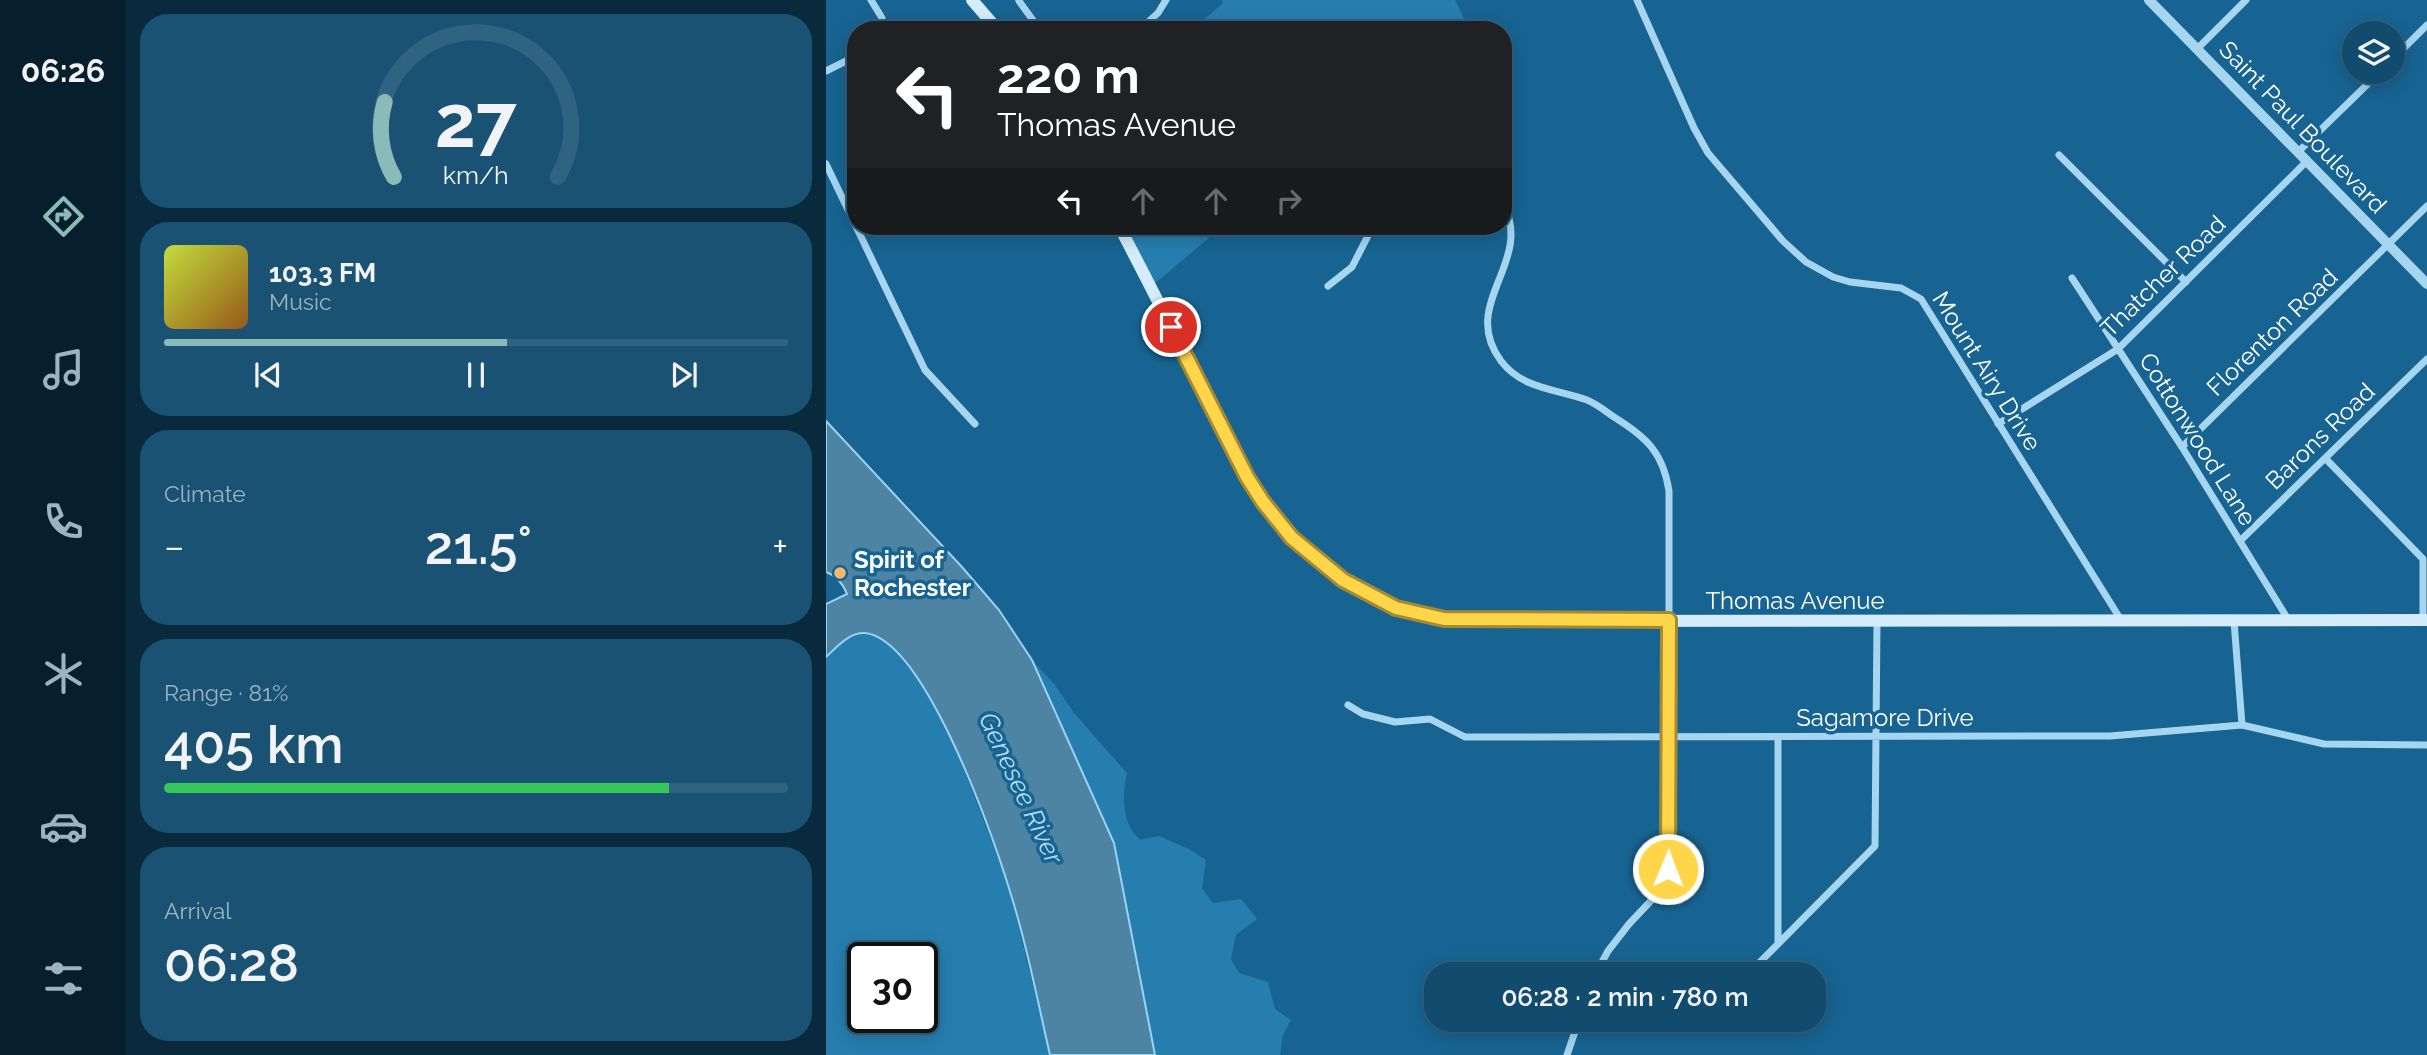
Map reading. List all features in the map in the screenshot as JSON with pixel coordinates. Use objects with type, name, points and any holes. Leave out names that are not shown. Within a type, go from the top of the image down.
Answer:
[{"type":"main road","points":[[972,0],[990,21]]},
{"type":"main road","name":"Thomas Avenue","points":[[1124,235],[1237,458],[1263,502],[1292,538],[1343,580],[1396,608],[1444,619],[2425,621]]},
{"type":"street","points":[[871,0],[882,21]]},
{"type":"street","points":[[1149,21],[1166,0]]},
{"type":"street","name":"Mount Airy Drive","points":[[1637,0],[1694,128],[1720,168],[1783,241],[1818,270],[1850,282],[1901,288],[1915,294],[1925,305],[2122,621]]},
{"type":"street","name":"Saint Paul Boulevard","points":[[2149,0],[2427,284]]},
{"type":"street","points":[[2197,49],[2246,0]]},
{"type":"street","points":[[1018,1],[1033,21]]},
{"type":"street","points":[[2405,47],[2427,25]]},
{"type":"street","points":[[826,71],[847,60]]},
{"type":"street","points":[[2298,152],[2368,84]]},
{"type":"street","points":[[2059,155],[2186,282]]},
{"type":"street","name":"Thatcher Road","points":[[1998,424],[2118,349],[2307,162]]},
{"type":"street","points":[[826,164],[847,208]]},
{"type":"street","name":"Florenton Road","points":[[2182,447],[2427,206]]},
{"type":"street","points":[[860,235],[925,370],[975,424]]},
{"type":"street","points":[[1328,286],[1352,267],[1368,235]]},
{"type":"street","points":[[1510,235],[1504,271],[1489,304],[1487,317],[1492,344],[1499,358],[1519,378],[1530,384],[1595,404],[1640,434],[1657,453],[1665,471],[1669,491],[1667,878],[1663,888],[1629,924],[1602,962]]},
{"type":"street","name":"Cottonwood Lane","points":[[2072,278],[2182,447],[2290,621]]},
{"type":"street","name":"Barons Road","points":[[2240,541],[2427,359]]},
{"type":"street","points":[[2326,459],[2423,559],[2425,621]]},
{"type":"street","points":[[1760,962],[1875,846],[1877,621]]},
{"type":"street","points":[[2234,621],[2242,725]]},
{"type":"street","name":"Sagamore Drive","points":[[1348,705],[1363,714],[1395,722],[1430,719],[1465,737],[2110,736],[2242,725],[2324,744],[2427,745]]},
{"type":"street","points":[[1778,737],[1779,944]]},
{"type":"street","points":[[1567,1055],[1575,1032]]},
{"type":"shaded area","points":[[1222,0],[1455,0],[1466,21],[1202,21],[1223,3]]},
{"type":"shaded area","points":[[1128,235],[1212,235],[1153,285]]},
{"type":"shaded area","points":[[863,633],[874,635],[892,646],[926,690],[950,733],[1008,884],[1050,1055],[826,1055],[826,657],[850,636]]},
{"type":"shaded area","points":[[1032,660],[1127,773],[1124,809],[1129,825],[1140,840],[1159,836],[1206,860],[1202,888],[1213,903],[1241,899],[1257,919],[1236,935],[1231,959],[1239,973],[1268,982],[1275,1009],[1291,1020],[1283,1035],[1280,1055],[1155,1055],[1114,843]]},
{"type":"water","name":"Genesee River","points":[[826,421],[962,567],[999,610],[1032,660],[1114,843],[1155,1055],[1050,1055],[1031,970],[1000,859],[953,742],[932,702],[910,668],[887,643],[865,633],[849,638],[826,657],[826,604],[847,594],[839,581],[826,572]]},
{"type":"place","name":"Spirit of Rochester","points":[[840,573]]},
{"type":"route","points":[[1171,327],[1247,477],[1263,502],[1292,538],[1343,580],[1396,608],[1444,619],[1669,620],[1668,869]]}]
